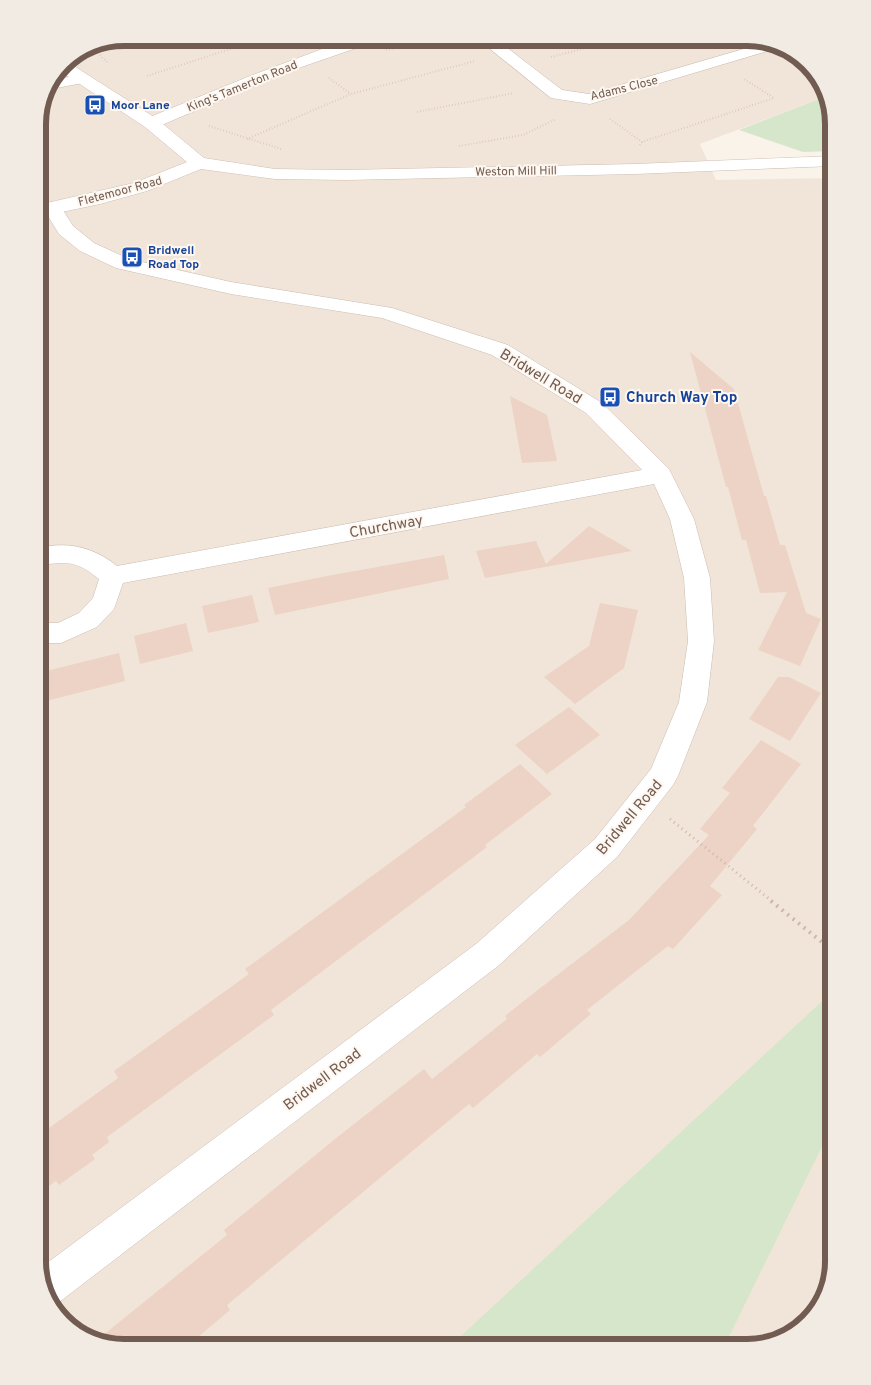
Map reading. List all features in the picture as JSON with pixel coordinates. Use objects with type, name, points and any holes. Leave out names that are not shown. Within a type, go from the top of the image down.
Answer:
[{"type":"street","name":"King's Tamerton Road","points":[[151,124],[330,46]]},
{"type":"street","name":"Adams Close","points":[[494,46],[557,94],[590,99],[764,48]]},
{"type":"street","points":[[69,70],[151,124],[199,163]]},
{"type":"street","points":[[58,84],[82,79]]},
{"type":"street","name":"Weston Mill Hill","points":[[199,163],[275,174],[346,175],[634,169],[825,161]]},
{"type":"street","name":"Fletemoor Road","points":[[46,210],[140,188],[178,174],[199,163]]},
{"type":"street","name":"Bridwell Road","points":[[46,211],[86,247],[123,264],[231,288],[385,312],[500,350],[594,408],[661,475],[682,519],[697,578],[701,641],[693,702],[663,776],[606,848],[486,955],[50,1286]]},
{"type":"street","name":"Churchway","points":[[112,576],[661,475]]},
{"type":"street","points":[[46,555],[52,553],[78,554],[98,564],[112,576],[105,602],[88,620],[61,633],[46,633]]},
{"type":"path","points":[[147,76],[240,46]]},
{"type":"path","points":[[519,65],[593,46]]},
{"type":"path","points":[[247,139],[351,94],[504,54]]},
{"type":"path","points":[[642,142],[774,98],[717,62]]},
{"type":"path","points":[[340,86],[351,94]]},
{"type":"path","points":[[417,112],[547,87]]},
{"type":"path","points":[[458,147],[523,135],[559,117],[572,96]]},
{"type":"path","points":[[645,799],[825,944]]},
{"type":"shaded area","points":[[124,46],[752,46],[772,50],[790,59],[812,81],[820,99],[700,144],[716,180],[825,178],[825,1261],[819,1291],[809,1308],[794,1323],[772,1335],[747,1339],[119,1339],[90,1331],[81,1326],[59,1304],[50,1286],[46,1261],[46,119],[54,90],[62,77],[85,57],[99,50]]},
{"type":"green space","points":[[820,99],[825,124],[825,151],[803,152],[739,130]]},
{"type":"green space","points":[[825,998],[825,1140],[728,1339],[458,1339]]},
{"type":"building","points":[[690,352],[734,389],[780,545],[785,545],[806,613],[821,619],[800,666],[758,650],[787,592],[760,593],[746,540],[742,540],[728,487],[726,487]]},
{"type":"building","points":[[510,396],[547,415],[557,461],[522,463]]},
{"type":"building","points":[[589,526],[632,551],[485,578],[476,551],[536,541],[546,564]]},
{"type":"building","points":[[444,555],[449,579],[275,615],[268,588]]},
{"type":"building","points":[[252,595],[259,622],[208,633],[202,606]]},
{"type":"building","points":[[600,603],[638,610],[624,668],[575,704],[544,677],[589,646]]},
{"type":"building","points":[[186,623],[193,651],[140,664],[134,636]]},
{"type":"building","points":[[119,653],[125,681],[46,701],[46,671]]},
{"type":"building","points":[[778,677],[789,677],[821,693],[790,741],[749,719]]},
{"type":"building","points":[[569,707],[600,735],[547,774],[515,745]]},
{"type":"building","points":[[761,740],[801,764],[753,826],[757,829],[710,886],[722,895],[673,949],[668,946],[587,1010],[591,1014],[540,1057],[537,1054],[473,1108],[469,1104],[227,1305],[230,1310],[196,1339],[119,1339],[102,1336],[227,1235],[224,1230],[335,1139],[424,1069],[432,1079],[507,1019],[505,1016],[629,920],[709,835],[700,829],[730,793],[722,788]]},
{"type":"building","points":[[520,764],[552,794],[485,845],[487,847],[271,1010],[274,1015],[107,1137],[109,1142],[92,1155],[95,1159],[59,1185],[56,1181],[46,1188],[46,1130],[118,1078],[114,1071],[249,974],[245,969],[466,807],[464,805]]},
{"type":"place","name":"Moor Lane","points":[[95,105]]},
{"type":"place","name":"Bridwell Road Top","points":[[132,257]]},
{"type":"place","name":"Church Way Top","points":[[610,397]]}]
